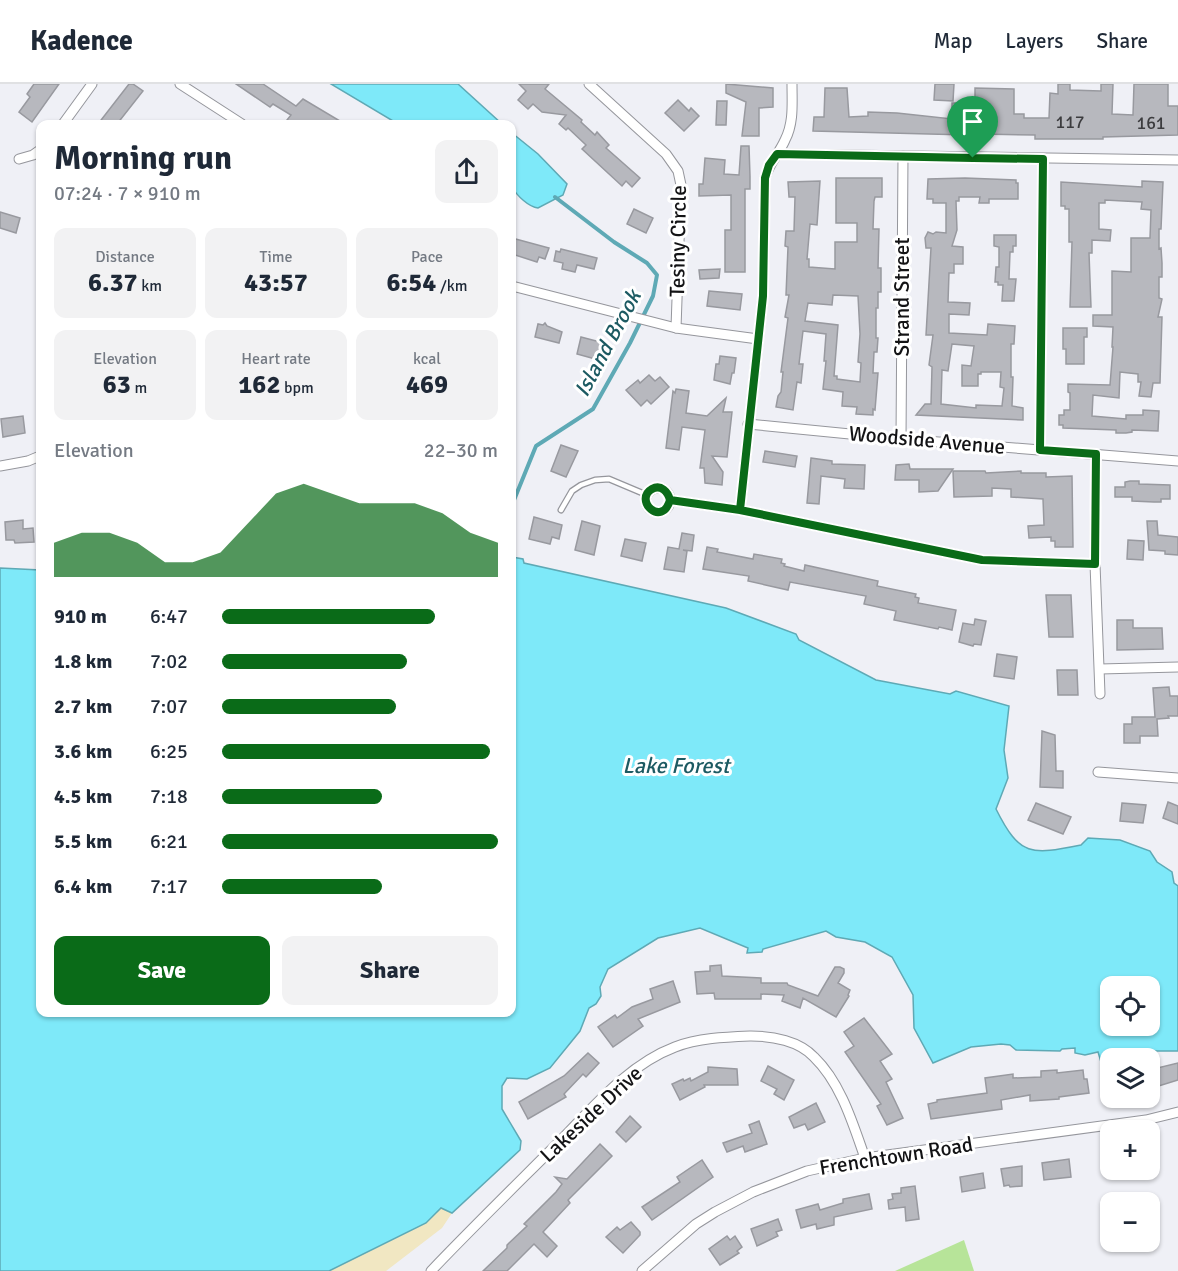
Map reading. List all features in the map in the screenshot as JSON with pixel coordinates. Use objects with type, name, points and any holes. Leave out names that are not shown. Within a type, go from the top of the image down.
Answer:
[{"type":"street","points":[[66,120],[92,84]]},
{"type":"street","points":[[180,84],[236,120]]},
{"type":"street","name":"Tesiny Circle","points":[[589,84],[666,154],[678,171],[681,184],[676,328]]},
{"type":"street","points":[[740,510],[763,296],[765,178],[769,165],[791,127],[792,84]]},
{"type":"street","points":[[19,159],[36,153]]},
{"type":"street","points":[[777,154],[1178,160]]},
{"type":"street","name":"Strand Street","points":[[901,439],[903,156]]},
{"type":"street","points":[[1040,450],[1043,159]]},
{"type":"street","points":[[516,287],[676,328],[758,339]]},
{"type":"street","name":"Woodside Avenue","points":[[748,424],[901,439],[1178,461]]},
{"type":"street","points":[[1096,454],[1095,564],[1100,694]]},
{"type":"street","points":[[0,466],[36,458]]},
{"type":"street","points":[[660,488],[667,492],[670,500],[666,509],[657,512],[646,505],[646,495],[652,489],[660,488]]},
{"type":"street","points":[[670,500],[740,510],[982,560],[1095,564]]},
{"type":"street","points":[[1100,669],[1178,667]]},
{"type":"street","points":[[1098,772],[1178,778]]},
{"type":"street","name":"Lakeside Drive","points":[[431,1271],[601,1101],[637,1068],[674,1047],[733,1036],[772,1038],[797,1045],[807,1051],[826,1070],[865,1158]]},
{"type":"street","name":"Frenchtown Road","points":[[642,1271],[696,1224],[715,1212],[753,1192],[807,1171],[865,1158],[1146,1120],[1178,1112]]},
{"type":"lane","points":[[561,510],[572,491],[595,480],[609,479],[646,495]]},
{"type":"green space","points":[[964,1240],[974,1271],[895,1271]]},
{"type":"sand","points":[[441,1208],[452,1213],[442,1228],[386,1271],[329,1271],[426,1223]]},
{"type":"water","points":[[331,84],[458,84],[498,120],[391,120]]},
{"type":"water","points":[[516,136],[538,154],[567,184],[563,195],[538,208],[527,203],[517,194]]},
{"type":"water","name":"Lake Forest","points":[[516,558],[523,559],[524,563],[726,608],[796,634],[799,640],[876,680],[950,694],[956,691],[1009,706],[1004,750],[1008,778],[996,809],[1012,836],[1020,844],[1038,851],[1081,845],[1088,838],[1120,840],[1150,851],[1157,862],[1172,872],[1174,883],[1178,886],[1178,1051],[1160,1051],[1160,1048],[1100,1048],[1100,1059],[1098,1052],[1085,1055],[1075,1053],[1075,1048],[1060,1051],[1016,1050],[1010,1045],[1001,1044],[971,1047],[933,1063],[914,1028],[913,995],[892,957],[865,942],[836,937],[826,931],[763,949],[762,952],[747,953],[748,948],[700,928],[658,938],[608,969],[600,987],[601,996],[596,1004],[589,1008],[580,1031],[550,1068],[527,1079],[507,1078],[502,1086],[502,1109],[521,1141],[520,1150],[452,1213],[441,1208],[426,1223],[329,1271],[0,1271],[0,568],[36,570],[36,1017],[516,1017]]},
{"type":"building","points":[[34,84],[59,84],[32,122],[19,112],[30,97],[27,94]]},
{"type":"building","points":[[129,84],[143,91],[120,120],[101,120]]},
{"type":"building","points":[[236,84],[263,84],[296,106],[303,99],[338,120],[287,120],[291,115],[273,104],[270,107]]},
{"type":"building","points":[[519,84],[549,84],[545,89],[582,120],[581,122],[595,135],[597,132],[609,145],[606,148],[640,178],[632,187],[626,181],[622,186],[582,149],[586,145],[568,128],[566,130],[559,124],[566,115],[542,112],[533,104],[528,109],[518,100],[526,91]]},
{"type":"building","points":[[726,84],[773,88],[773,107],[759,108],[759,136],[742,136],[746,102],[726,93]]},
{"type":"building","points":[[935,84],[954,84],[953,101],[934,100]]},
{"type":"building","points":[[1058,84],[1070,84],[1070,90],[1101,91],[1101,84],[1113,84],[1112,114],[1133,115],[1134,84],[1168,84],[1168,106],[1178,106],[1178,135],[1103,137],[1103,139],[1035,139],[1035,135],[980,134],[968,119],[967,135],[813,131],[814,117],[824,117],[825,88],[847,88],[849,117],[868,116],[868,112],[952,119],[952,103],[975,103],[975,88],[1014,89],[1014,114],[1024,114],[1024,118],[1049,118],[1050,93],[1058,94]]},
{"type":"building","points":[[678,100],[689,111],[691,108],[699,116],[684,131],[665,113]]},
{"type":"building","points":[[717,101],[727,101],[726,125],[716,125]]},
{"type":"building","points":[[741,146],[749,146],[750,176],[750,189],[745,189],[745,272],[725,272],[725,230],[731,230],[731,195],[699,196],[699,184],[703,184],[705,158],[725,160],[724,174],[739,175]]},
{"type":"building","points":[[836,178],[882,178],[882,197],[875,197],[874,201],[873,229],[879,229],[878,268],[881,268],[881,292],[878,292],[878,308],[876,308],[876,338],[878,338],[877,352],[874,352],[873,373],[878,373],[873,415],[856,414],[857,407],[842,406],[843,392],[823,389],[826,334],[803,331],[799,364],[803,364],[801,383],[797,382],[793,410],[776,407],[781,392],[783,372],[781,372],[788,318],[785,317],[789,295],[786,295],[788,247],[785,246],[786,231],[794,231],[795,197],[789,197],[788,182],[820,181],[817,225],[810,224],[807,259],[809,259],[809,267],[835,269],[835,242],[857,242],[857,223],[836,223]],"holes":[[[833,295],[858,296],[860,334],[858,362],[861,363],[860,382],[837,379],[837,376],[834,376],[838,325],[805,321],[808,303],[832,305]]]},
{"type":"building","points":[[928,179],[1016,180],[1018,183],[1018,199],[989,199],[989,203],[979,203],[980,197],[959,197],[959,201],[956,201],[957,230],[952,246],[963,247],[963,264],[954,264],[954,273],[949,273],[948,302],[970,303],[969,315],[949,314],[949,333],[987,335],[988,324],[1015,326],[1014,344],[1011,344],[1012,406],[1023,408],[1023,420],[916,415],[925,404],[931,404],[932,367],[929,365],[933,335],[926,335],[931,248],[926,248],[925,238],[928,232],[946,233],[946,203],[933,203],[933,199],[927,199]],"holes":[[[952,344],[974,346],[971,366],[962,365],[962,386],[978,386],[978,374],[981,372],[1001,372],[1000,387],[1004,388],[1002,406],[976,405],[976,408],[941,404],[942,370],[948,371]]]},
{"type":"building","points":[[1142,181],[1163,182],[1161,229],[1159,229],[1162,263],[1159,298],[1162,299],[1158,317],[1162,317],[1160,383],[1153,383],[1151,397],[1139,396],[1141,382],[1138,382],[1138,374],[1120,372],[1119,398],[1093,395],[1092,416],[1126,419],[1126,415],[1143,415],[1143,410],[1159,411],[1158,431],[1132,430],[1132,432],[1116,433],[1116,430],[1063,428],[1063,425],[1059,425],[1059,415],[1064,415],[1064,410],[1070,410],[1068,384],[1110,385],[1113,327],[1093,326],[1093,315],[1112,315],[1112,271],[1131,272],[1131,238],[1150,238],[1151,210],[1141,209],[1142,202],[1105,200],[1105,203],[1099,203],[1099,229],[1111,230],[1110,241],[1092,240],[1092,253],[1089,253],[1091,307],[1070,307],[1072,242],[1069,242],[1069,209],[1061,206],[1061,182],[1142,187]]},
{"type":"building","points":[[634,209],[653,218],[646,233],[627,224]]},
{"type":"building","points":[[0,212],[20,218],[16,233],[0,228]]},
{"type":"building","points":[[994,235],[1016,235],[1016,246],[1013,246],[1013,252],[1010,252],[1009,279],[1016,279],[1014,301],[1002,301],[1003,285],[995,282],[996,267],[999,267],[999,247],[994,246]]},
{"type":"building","points":[[516,239],[549,248],[545,259],[539,257],[537,262],[516,255]]},
{"type":"building","points":[[561,249],[597,258],[594,269],[577,265],[575,272],[562,269],[563,263],[554,261],[556,251],[560,252]]},
{"type":"building","points":[[720,269],[719,278],[700,279],[699,270]]},
{"type":"building","points":[[709,291],[742,294],[740,310],[707,306]]},
{"type":"building","points":[[545,323],[562,332],[559,343],[535,337],[538,324]]},
{"type":"building","points":[[1063,328],[1087,328],[1087,337],[1084,337],[1084,364],[1066,364]]},
{"type":"building","points":[[581,337],[604,343],[599,360],[577,354]]},
{"type":"building","points":[[720,356],[736,358],[730,384],[714,380],[716,364],[719,364]]},
{"type":"building","points":[[649,375],[655,381],[660,377],[669,387],[651,404],[647,400],[641,406],[626,390],[638,380],[640,383]]},
{"type":"building","points":[[676,389],[689,391],[686,413],[707,416],[726,398],[723,412],[732,412],[727,457],[712,456],[723,472],[722,485],[705,483],[704,468],[700,468],[705,430],[682,427],[679,450],[666,448],[673,391],[675,393]]},
{"type":"building","points":[[23,416],[25,433],[3,437],[1,419]]},
{"type":"building","points":[[561,445],[578,451],[566,477],[551,471]]},
{"type":"building","points":[[765,451],[797,456],[795,467],[763,462]]},
{"type":"building","points":[[811,458],[832,461],[832,464],[865,465],[864,489],[844,488],[845,479],[821,476],[819,504],[807,503]]},
{"type":"building","points":[[909,464],[910,469],[953,469],[938,491],[919,492],[919,480],[895,480],[896,465]]},
{"type":"building","points":[[953,471],[985,471],[986,473],[1021,471],[1021,473],[1046,473],[1046,477],[1072,476],[1073,547],[1055,547],[1055,541],[1051,541],[1051,537],[1029,538],[1028,526],[1044,525],[1043,499],[1011,497],[1011,489],[992,488],[992,496],[954,497]]},
{"type":"building","points":[[1139,481],[1139,484],[1170,485],[1170,499],[1154,502],[1132,501],[1132,497],[1115,497],[1115,487],[1125,487],[1125,482]]},
{"type":"building","points":[[534,517],[562,525],[559,539],[552,537],[550,544],[529,539]]},
{"type":"building","points":[[23,520],[23,529],[33,528],[34,542],[15,543],[14,540],[6,540],[5,522]]},
{"type":"building","points":[[582,521],[600,526],[594,555],[575,550]]},
{"type":"building","points":[[1147,521],[1157,521],[1158,535],[1178,537],[1178,555],[1149,550]]},
{"type":"building","points":[[682,533],[694,535],[692,551],[683,550],[687,551],[684,572],[664,569],[668,547],[679,549]]},
{"type":"building","points":[[625,539],[646,543],[642,561],[621,556]]},
{"type":"building","points":[[1128,540],[1144,541],[1143,560],[1127,559]]},
{"type":"building","points":[[707,547],[718,549],[717,552],[753,559],[754,554],[782,559],[781,563],[785,564],[784,566],[804,571],[805,565],[878,581],[877,586],[916,594],[915,597],[919,598],[918,603],[956,610],[952,630],[894,620],[896,611],[864,604],[866,596],[790,582],[788,590],[748,581],[749,576],[703,569]]},
{"type":"building","points":[[1046,595],[1071,595],[1073,637],[1049,637]]},
{"type":"building","points":[[975,619],[986,621],[981,645],[974,644],[973,646],[959,642],[963,623],[974,625]]},
{"type":"building","points":[[1117,620],[1133,620],[1133,628],[1162,628],[1163,649],[1117,650]]},
{"type":"building","points":[[997,654],[1017,657],[1014,679],[994,676]]},
{"type":"building","points":[[1057,670],[1077,670],[1078,695],[1058,695]]},
{"type":"building","points":[[1169,687],[1170,696],[1178,696],[1178,716],[1157,719],[1158,736],[1140,736],[1140,743],[1124,743],[1124,724],[1132,724],[1132,717],[1155,717],[1153,688]]},
{"type":"building","points":[[1042,731],[1055,735],[1056,771],[1063,771],[1063,788],[1040,787]]},
{"type":"building","points":[[1168,802],[1178,806],[1178,824],[1163,818]]},
{"type":"building","points":[[1036,803],[1071,817],[1063,834],[1028,820]]},
{"type":"building","points":[[1122,803],[1146,805],[1143,823],[1120,821]]},
{"type":"building","points":[[721,965],[722,976],[761,978],[761,983],[787,983],[818,996],[835,967],[840,967],[844,969],[844,973],[838,983],[850,990],[849,996],[836,1017],[803,998],[800,1008],[782,1001],[784,995],[761,994],[761,999],[715,999],[714,993],[697,994],[695,972],[710,971],[710,966]]},
{"type":"building","points":[[673,981],[680,1002],[638,1019],[643,1026],[613,1047],[598,1027],[615,1015],[617,1018],[632,1007],[653,999],[650,989]]},
{"type":"building","points":[[864,1018],[892,1054],[880,1061],[892,1079],[886,1082],[903,1118],[887,1125],[877,1106],[881,1104],[845,1052],[854,1046],[844,1032]]},
{"type":"building","points":[[588,1053],[599,1063],[586,1077],[583,1074],[564,1094],[566,1097],[528,1119],[519,1102],[564,1076]]},
{"type":"building","points":[[1178,1063],[1178,1080],[1160,1086],[1160,1067]]},
{"type":"building","points":[[768,1066],[794,1080],[784,1100],[774,1094],[777,1089],[761,1081]]},
{"type":"building","points":[[708,1067],[737,1069],[738,1085],[704,1085],[705,1087],[680,1100],[672,1084],[683,1079],[684,1081],[690,1078],[691,1081],[708,1072]]},
{"type":"building","points":[[1057,1070],[1057,1073],[1083,1070],[1089,1093],[1059,1097],[1059,1099],[1030,1101],[1030,1095],[1001,1100],[1002,1109],[931,1119],[928,1104],[937,1102],[937,1100],[987,1093],[985,1078],[1013,1074],[1013,1078],[1041,1077],[1041,1071]]},
{"type":"building","points":[[816,1103],[825,1122],[808,1130],[805,1124],[794,1128],[789,1117]]},
{"type":"building","points":[[630,1116],[641,1127],[626,1142],[616,1132]]},
{"type":"building","points":[[759,1121],[767,1144],[745,1152],[743,1146],[727,1152],[723,1143],[752,1133],[749,1125]]},
{"type":"building","points":[[600,1144],[612,1156],[568,1200],[570,1203],[543,1232],[557,1246],[547,1257],[534,1244],[507,1271],[483,1271],[507,1248],[507,1245],[527,1226],[524,1224],[556,1192],[562,1184],[555,1177],[567,1179]]},
{"type":"building","points":[[1069,1159],[1071,1177],[1044,1180],[1042,1163]]},
{"type":"building","points":[[702,1160],[713,1177],[652,1220],[642,1207],[680,1182],[677,1177]]},
{"type":"building","points":[[1022,1166],[1022,1186],[1004,1186],[1001,1169]]},
{"type":"building","points":[[983,1173],[985,1188],[962,1192],[960,1177]]},
{"type":"building","points":[[915,1186],[919,1219],[906,1221],[905,1207],[889,1209],[888,1200],[893,1199],[892,1194],[901,1193],[901,1188]]},
{"type":"building","points":[[869,1194],[872,1209],[834,1217],[834,1225],[817,1229],[816,1224],[801,1228],[796,1210],[818,1204],[820,1210],[843,1203],[843,1199]]},
{"type":"building","points":[[778,1219],[782,1230],[776,1232],[778,1236],[757,1246],[751,1229]]},
{"type":"building","points":[[631,1222],[640,1235],[623,1253],[606,1237],[617,1227],[620,1230]]},
{"type":"building","points":[[727,1236],[730,1240],[735,1236],[742,1247],[737,1251],[739,1253],[720,1265],[709,1249]]},
{"type":"waterway","name":"Island Brook","points":[[516,495],[536,446],[593,409],[653,296],[657,275],[647,263],[614,242],[555,197]]},
{"type":"route","points":[[973,158],[777,154],[769,165],[765,178],[763,296],[740,510],[670,500],[666,509],[657,512],[651,510],[646,505],[646,495],[652,489],[660,488],[667,492],[670,500],[693,502],[740,510],[982,560],[1095,564],[1096,454],[1040,450],[1043,159],[973,158]]}]
